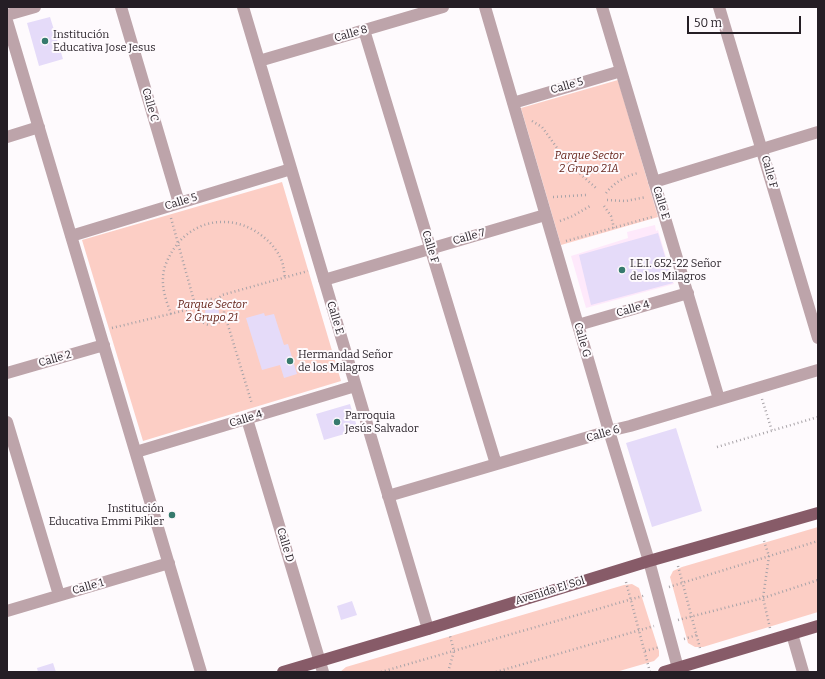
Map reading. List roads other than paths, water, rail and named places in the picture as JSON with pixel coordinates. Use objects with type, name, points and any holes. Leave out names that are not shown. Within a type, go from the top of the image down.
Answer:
[{"type":"main road","name":"Avenida El Sol","points":[[283,672],[322,666],[446,623],[649,561],[818,513]]},
{"type":"main road","points":[[664,672],[679,670],[703,660],[818,626]]},
{"type":"street","points":[[7,15],[35,7]]},
{"type":"street","name":"Calle C","points":[[121,7],[173,205]]},
{"type":"street","name":"Calle E","points":[[243,7],[428,629]]},
{"type":"street","name":"Calle 8","points":[[259,61],[443,7]]},
{"type":"street","name":"Calle G","points":[[484,7],[550,218],[554,245],[649,561],[679,670]]},
{"type":"street","name":"Calle E","points":[[602,7],[719,399]]},
{"type":"street","name":"Calle F","points":[[719,7],[818,338]]},
{"type":"street","points":[[7,21],[201,672]]},
{"type":"street","name":"Calle F","points":[[364,30],[496,464]]},
{"type":"street","name":"Calle 5","points":[[513,103],[621,71]]},
{"type":"street","points":[[7,137],[39,127]]},
{"type":"street","points":[[654,182],[818,132]]},
{"type":"street","name":"Calle 5","points":[[71,236],[291,169]]},
{"type":"street","name":"Calle 7","points":[[324,280],[431,248],[550,218]]},
{"type":"street","name":"Calle 4","points":[[578,325],[688,293]]},
{"type":"street","name":"Calle 2","points":[[7,373],[104,345]]},
{"type":"street","name":"Calle 6","points":[[388,496],[818,370]]},
{"type":"street","name":"Calle 4","points":[[136,452],[355,386]]},
{"type":"street","name":"Calle D","points":[[247,419],[322,666]]},
{"type":"street","points":[[7,422],[59,595]]},
{"type":"street","name":"Calle 1","points":[[7,611],[169,563]]},
{"type":"street","points":[[792,634],[803,672]]},
{"type":"place","name":"Institución Educativa Jose Jesus","points":[[45,41]]},
{"type":"place","name":"I.E.I. 652-22 Señor de los Milagros","points":[[622,270]]},
{"type":"place","name":"Hermandad Señor de los Milagros","points":[[290,361]]},
{"type":"place","name":"Parroquia Jesús Salvador","points":[[337,422]]},
{"type":"place","name":"Institución Educativa Emmi Pikler","points":[[172,515]]},
{"type":"park label","name":"Parque Sector 2 Grupo 21A","points":[[589,162]]},
{"type":"park label","name":"Parque Sector 2 Grupo 21","points":[[212,311]]}]
